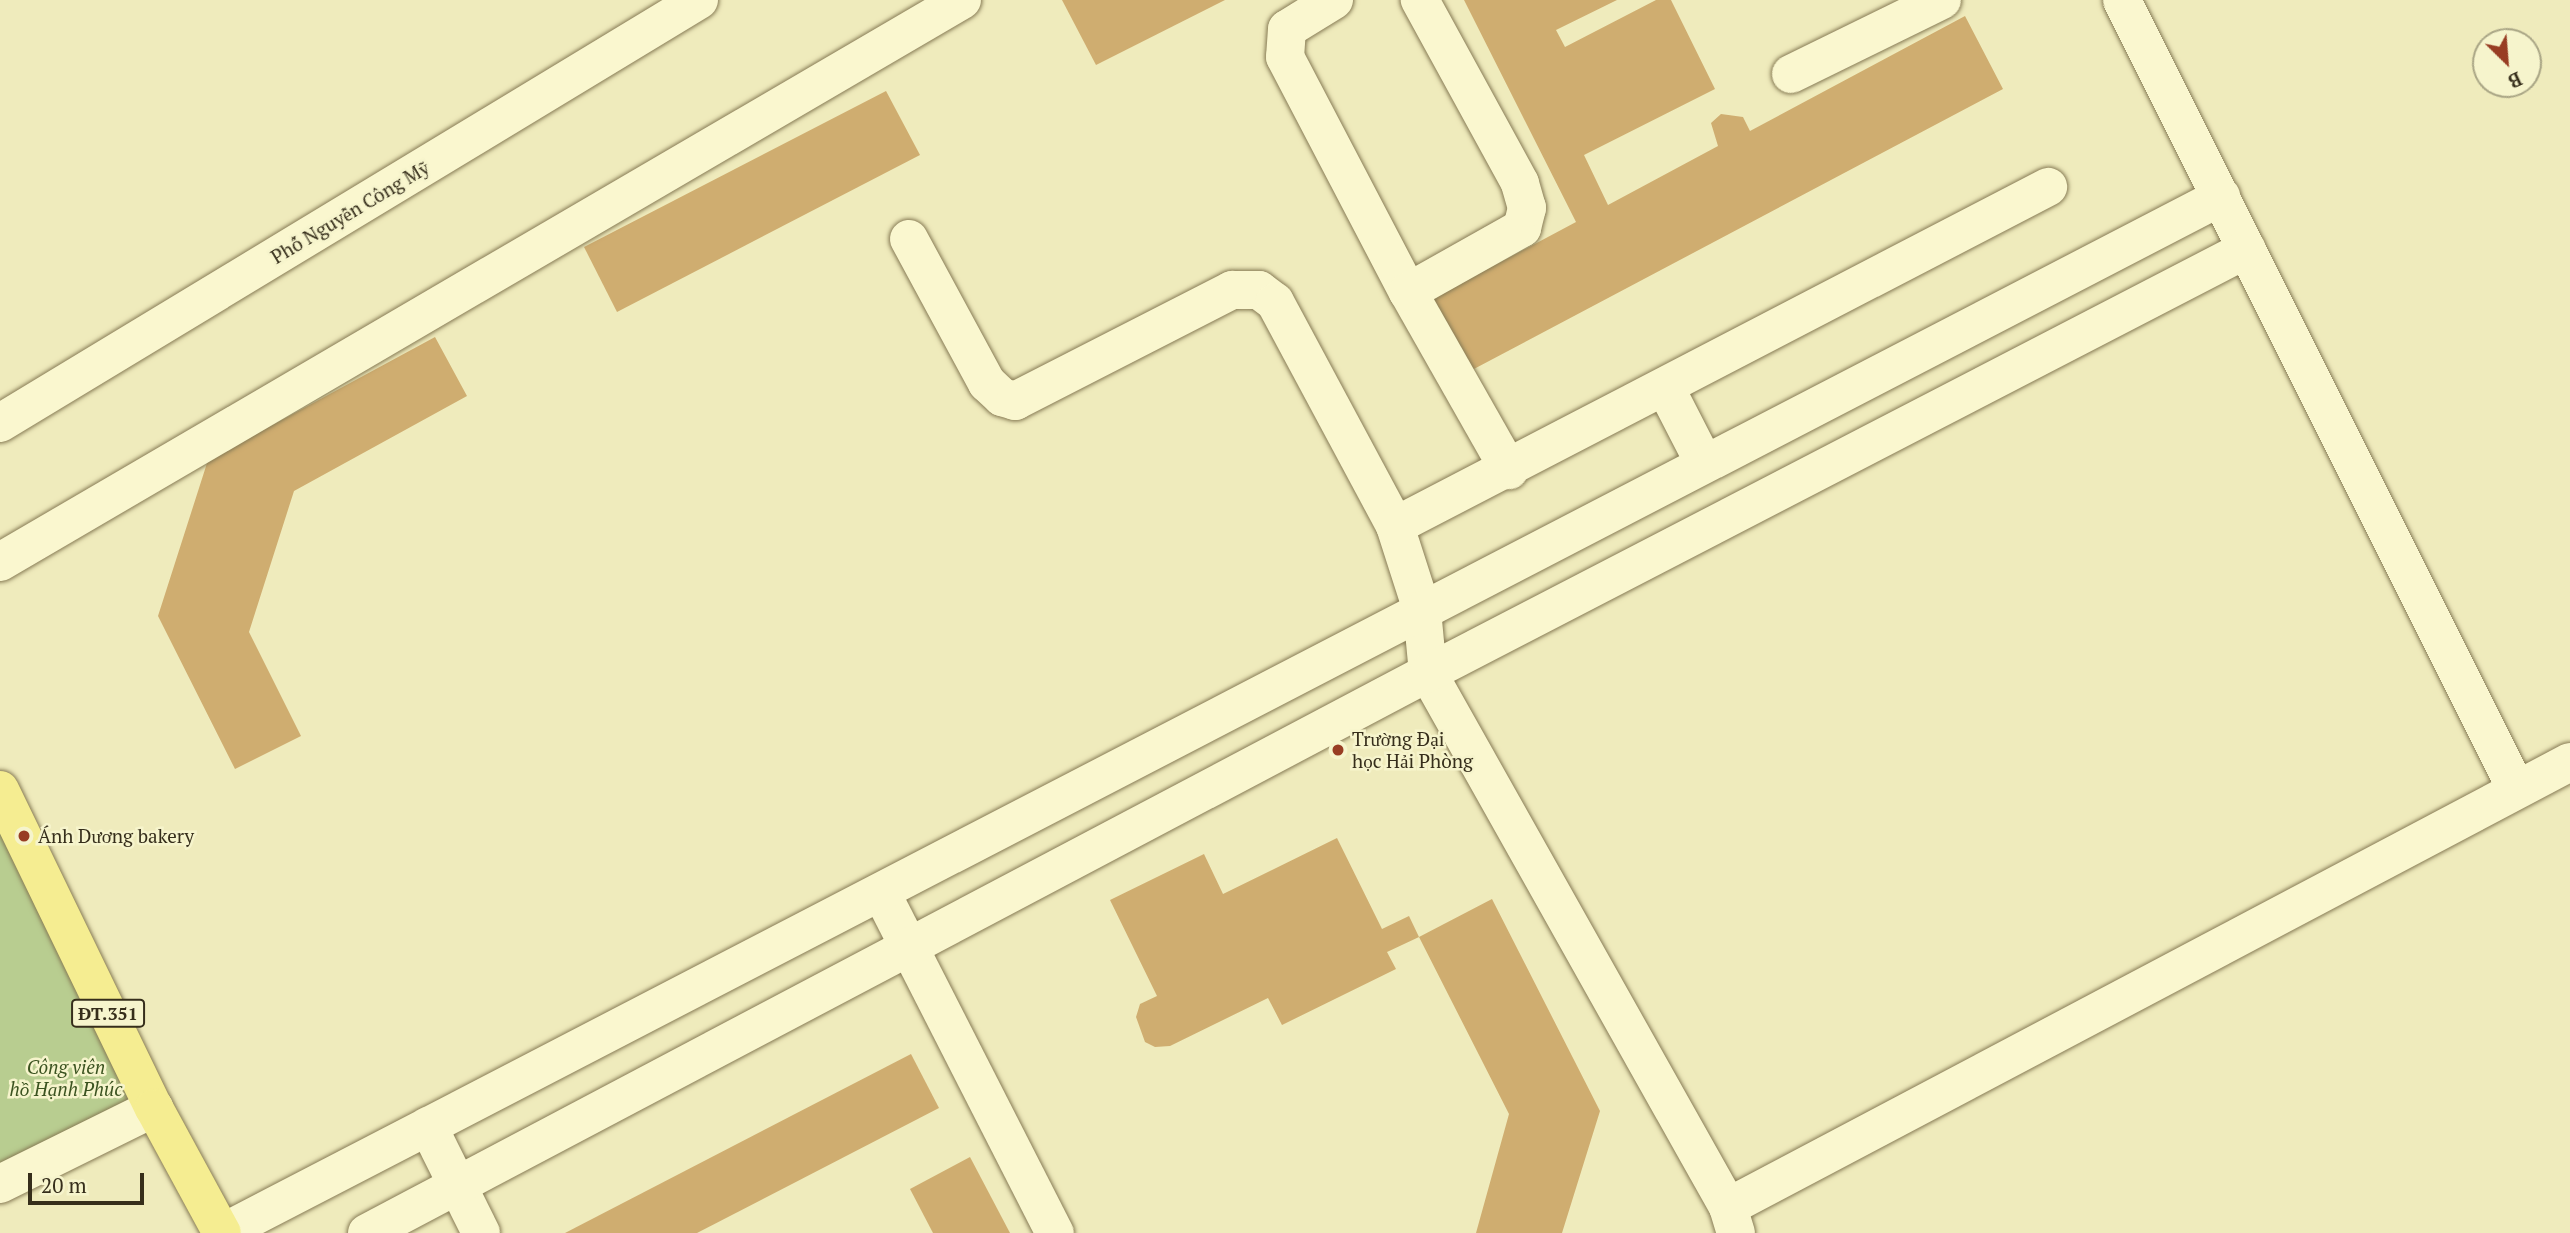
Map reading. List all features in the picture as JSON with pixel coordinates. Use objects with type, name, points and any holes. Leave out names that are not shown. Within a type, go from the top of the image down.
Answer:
[{"type":"main road","name":"ĐT.351","points":[[0,790],[154,1108],[222,1233]]},
{"type":"street","name":"Phố Nguyễn Công Mỹ","points":[[0,423],[699,0]]},
{"type":"street","points":[[0,562],[962,0]]},
{"type":"street","points":[[1334,0],[1287,29],[1285,57],[1408,292],[1509,470]]},
{"type":"street","points":[[1408,292],[1522,228],[1527,208],[1520,183],[1420,0]]},
{"type":"street","points":[[1791,74],[1940,0]]},
{"type":"street","points":[[2122,0],[2516,789]]},
{"type":"street","points":[[1395,526],[1509,470],[2048,187]]},
{"type":"street","points":[[222,1233],[2221,197]]},
{"type":"street","points":[[909,239],[987,383],[1002,397],[1015,401],[1232,290],[1259,290],[1275,302],[1395,526],[1422,610],[1428,673],[1732,1220],[2516,789],[2570,762]]},
{"type":"street","points":[[367,1233],[458,1188],[1428,673],[2247,249]]},
{"type":"street","points":[[1665,387],[1704,463]]},
{"type":"street","points":[[881,892],[1055,1233]]},
{"type":"street","points":[[0,1184],[154,1108]]},
{"type":"street","points":[[428,1126],[481,1233]]},
{"type":"green space","name":"Công viên hồ Hạnh Phúc","points":[[0,799],[154,1108],[0,1186]]},
{"type":"building","points":[[1062,0],[1225,0],[1096,65]]},
{"type":"building","points":[[1464,0],[1617,0],[1556,30],[1565,47],[1656,0],[1671,0],[1715,89],[1584,155],[1608,205],[1718,146],[1711,123],[1721,114],[1743,117],[1750,131],[1965,16],[2003,89],[1472,370],[1433,298],[1576,222]]},
{"type":"building","points":[[886,91],[920,155],[617,312],[584,247]]},
{"type":"building","points":[[435,337],[467,396],[294,491],[249,632],[301,736],[235,769],[158,616],[208,460]]},
{"type":"building","points":[[1337,838],[1382,929],[1409,916],[1419,937],[1387,952],[1396,969],[1282,1025],[1268,998],[1170,1046],[1155,1047],[1145,1042],[1136,1017],[1140,1004],[1157,996],[1110,900],[1204,854],[1223,894]]},
{"type":"building","points":[[1492,899],[1600,1111],[1562,1233],[1476,1233],[1509,1114],[1419,937]]},
{"type":"building","points":[[911,1054],[939,1108],[697,1233],[565,1233]]},
{"type":"building","points":[[970,1157],[1010,1233],[933,1233],[910,1189]]},
{"type":"place","name":"Trường Đại học Hải Phòng","points":[[1338,750]]},
{"type":"place","name":"Ánh Dương bakery","points":[[24,836]]}]
